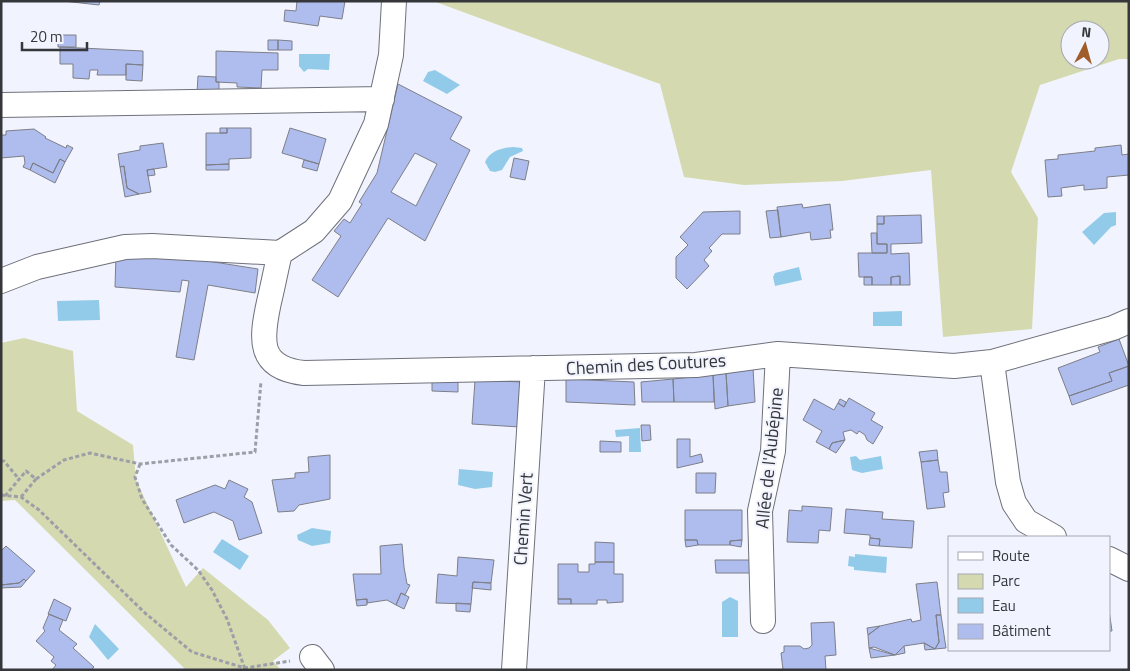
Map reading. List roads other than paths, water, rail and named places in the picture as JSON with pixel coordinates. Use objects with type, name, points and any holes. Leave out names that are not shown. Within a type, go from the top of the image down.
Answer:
[{"type":"street","points":[[1,281],[37,267],[125,247],[152,246],[280,253],[314,231],[340,201],[376,124],[391,55],[394,1]]},
{"type":"street","points":[[1,105],[382,99]]},
{"type":"street","name":"Chemin des Coutures","points":[[280,253],[263,339],[269,356],[281,368],[291,372],[696,365],[778,354],[954,366],[992,362],[1129,321]]},
{"type":"street","name":"Allée de l'Aubépine","points":[[763,621],[760,511],[773,452],[778,354]]},
{"type":"street","points":[[992,362],[1008,482],[1014,503],[1026,521],[1052,536]]},
{"type":"street","name":"Chemin Vert","points":[[514,670],[533,368]]},
{"type":"street","points":[[1110,560],[1129,569]]},
{"type":"water","points":[[299,54],[330,54],[329,70],[308,69],[304,72],[299,66]]},
{"type":"water","points":[[435,70],[460,85],[447,94],[423,81],[428,72]]},
{"type":"water","points":[[522,148],[523,151],[510,157],[502,170],[490,171],[485,162],[487,158],[500,149]]},
{"type":"water","points":[[1116,212],[1116,225],[1111,227],[1094,245],[1082,232],[1104,213]]},
{"type":"water","points":[[799,267],[802,280],[775,286],[773,277],[775,273]]},
{"type":"water","points":[[99,300],[100,320],[58,321],[57,301]]},
{"type":"water","points":[[902,311],[902,326],[873,326],[873,312]]},
{"type":"water","points":[[640,428],[641,452],[629,452],[629,436],[616,437],[615,430]]},
{"type":"water","points":[[856,456],[860,460],[881,456],[883,469],[862,473],[852,470],[850,457]]},
{"type":"water","points":[[459,469],[493,472],[492,487],[475,489],[458,485]]},
{"type":"water","points":[[312,528],[331,531],[330,543],[312,546],[298,540],[297,535]]},
{"type":"water","points":[[222,539],[249,556],[240,570],[213,552]]},
{"type":"water","points":[[855,554],[887,557],[886,573],[854,570],[854,567],[848,566],[849,556],[855,557]]},
{"type":"water","points":[[730,597],[738,601],[738,637],[722,637],[722,602]]},
{"type":"water","points":[[95,624],[119,649],[108,660],[89,637]]}]
